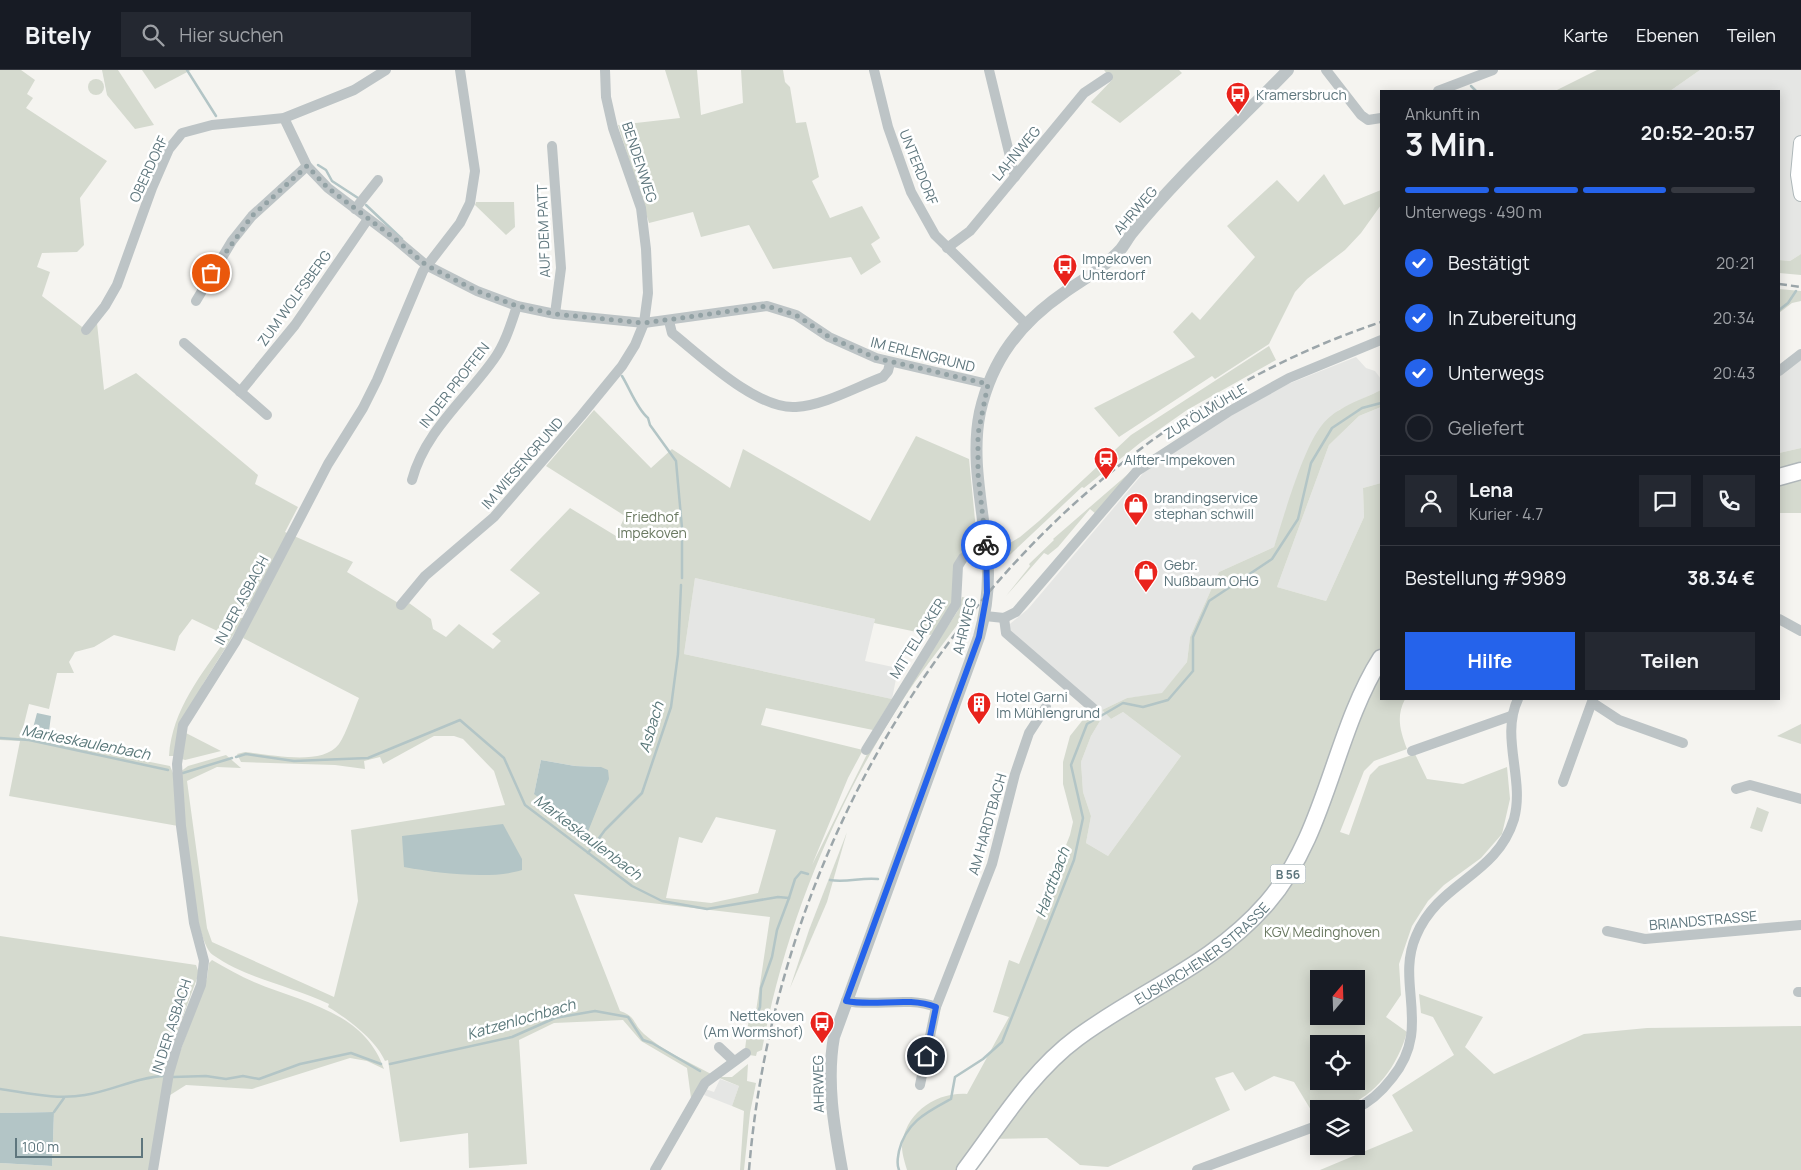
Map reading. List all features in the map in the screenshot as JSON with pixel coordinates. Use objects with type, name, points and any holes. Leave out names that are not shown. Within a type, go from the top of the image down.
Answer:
[{"type":"main road","points":[[1801,143],[1798,175],[1801,194]]},
{"type":"main road","points":[[1780,477],[1801,471]]},
{"type":"main road","name":"EUSKIRCHENER STRASSE","points":[[965,1170],[1028,1087],[1054,1058],[1076,1038],[1208,957],[1241,930],[1268,902],[1290,872],[1307,837],[1360,698],[1380,660]]},
{"type":"street","name":"OBERDORF","points":[[86,330],[117,285],[152,188],[176,139],[182,133],[212,126],[284,118],[354,90],[386,70]]},
{"type":"street","name":"IN DER ASBACH","points":[[153,1170],[169,1073],[177,1046],[201,985],[204,961],[194,923],[180,817],[177,764],[183,725],[236,641],[323,472],[363,408],[377,380],[426,265],[460,223],[472,195],[474,171],[460,70]]},
{"type":"street","name":"BENDENWEG","points":[[606,70],[606,97],[613,128],[641,208],[646,249],[648,293],[644,323]]},
{"type":"street","name":"UNTERDORF","points":[[874,70],[888,127],[912,192],[935,236],[1026,325]]},
{"type":"street","points":[[989,70],[1014,177]]},
{"type":"street","name":"AHRWEG","points":[[842,1170],[834,1127],[830,1068],[834,1037],[899,861],[985,616],[987,593],[986,548],[978,474],[978,434],[988,384],[1002,354],[1026,325],[1064,293],[1093,274],[1121,248],[1132,233],[1174,188],[1288,70]]},
{"type":"street","points":[[1326,70],[1361,115],[1368,120],[1380,118]]},
{"type":"street","points":[[1441,90],[1493,70]]},
{"type":"street","name":"LAHNWEG","points":[[947,248],[970,231],[1084,93],[1108,77]]},
{"type":"street","name":"IM ERLENGRUND","points":[[284,118],[307,166],[328,188],[426,265],[477,291],[517,306],[555,314],[644,323],[669,321],[756,306],[767,306],[788,312],[860,352],[890,363],[988,384]]},
{"type":"street","name":"AUF DEM PATT","points":[[552,146],[561,268],[555,314]]},
{"type":"street","points":[[196,301],[232,241],[252,216],[307,166]]},
{"type":"street","points":[[355,209],[378,180]]},
{"type":"street","name":"ZUM WOLFSBERG","points":[[240,392],[295,325],[368,219]]},
{"type":"street","name":"IN DER PROFFEN","points":[[412,480],[417,462],[432,436],[496,357],[517,306]]},
{"type":"street","points":[[669,321],[672,333],[739,386],[780,406],[797,407],[818,402],[883,377],[888,371],[890,363]]},
{"type":"street","name":"IM WIESENGRUND","points":[[401,605],[425,576],[494,517],[622,366],[635,344],[644,323]]},
{"type":"street","name":"ZUR ÖLMÜHLE","points":[[1004,618],[1016,612],[1026,602],[1137,471],[1228,412],[1289,378],[1380,340]]},
{"type":"street","points":[[184,343],[267,415]]},
{"type":"street","points":[[1780,370],[1801,354]]},
{"type":"street","name":"MITTELACKER","points":[[866,750],[956,604],[958,566],[963,558],[972,551],[986,548]]},
{"type":"street","points":[[985,616],[1004,618],[1006,633],[1094,709]]},
{"type":"street","points":[[1780,620],[1801,631]]},
{"type":"street","points":[[1365,1102],[1381,1092],[1410,1059],[1413,1030],[1410,961],[1415,938],[1424,919],[1436,903],[1487,863],[1507,837],[1514,817],[1516,792],[1511,739],[1511,716],[1518,700]]},
{"type":"street","points":[[1563,782],[1593,701],[1619,720],[1683,743]]},
{"type":"street","name":"AM HARDTBACH","points":[[920,1085],[936,1007],[992,864],[1015,774],[1029,733],[1046,707]]},
{"type":"street","points":[[1412,751],[1511,716]]},
{"type":"street","points":[[1736,789],[1750,785],[1801,799]]},
{"type":"street","name":"BRIANDSTRASSE","points":[[1607,931],[1645,939],[1801,926]]},
{"type":"street","points":[[846,1001],[864,1004],[923,1002],[936,1007]]},
{"type":"street","points":[[719,1047],[734,1061]]},
{"type":"street","points":[[655,1170],[705,1083],[746,1053]]},
{"type":"street","points":[[1197,1170],[1310,1128]]},
{"type":"shaded area","points":[[1700,70],[1801,70],[1801,254],[1790,261],[1780,260],[1780,90],[1671,90]]},
{"type":"shaded area","points":[[1356,357],[1366,368],[1375,371],[1380,378],[1380,390],[1339,410],[1306,456],[1274,547],[1219,572],[1190,637],[1187,662],[1162,694],[1127,698],[1102,710],[1111,719],[1123,712],[1181,756],[1108,856],[1086,843],[1091,816],[1083,792],[1081,762],[1091,736],[1100,721],[1089,712],[1092,708],[1005,628],[1028,609],[1145,471],[1226,418],[1288,384]]},
{"type":"shaded area","points":[[1801,357],[1801,448],[1780,453],[1780,373]]},
{"type":"shaded area","points":[[1380,407],[1380,483],[1363,488],[1364,517],[1326,601],[1277,587],[1329,445],[1359,416]]},
{"type":"shaded area","points":[[695,578],[875,619],[865,661],[907,670],[896,679],[892,699],[684,654]]},
{"type":"shaded area","points":[[37,713],[51,716],[49,731],[33,728]]},
{"type":"shaded area","points":[[541,760],[575,766],[601,767],[608,770],[609,779],[587,834],[534,794]]},
{"type":"shaded area","points":[[503,824],[522,859],[522,870],[495,875],[479,875],[404,867],[402,836]]},
{"type":"shaded area","points":[[720,1079],[739,1086],[732,1106],[704,1095],[705,1089],[714,1092]]},
{"type":"shaded area","points":[[54,1112],[52,1166],[0,1163],[0,1113]]},
{"type":"green space","name":"Friedhof Impekoven","points":[[0,70],[21,70],[35,80],[27,94],[33,98],[26,108],[107,161],[80,198],[84,245],[77,252],[42,253],[37,267],[50,272],[42,296],[86,330],[97,323],[104,390],[136,373],[258,475],[255,484],[298,507],[285,532],[353,562],[347,572],[405,607],[409,603],[431,619],[433,629],[446,637],[459,624],[493,649],[501,641],[492,634],[540,593],[510,570],[570,508],[616,536],[625,516],[546,466],[594,410],[651,468],[672,449],[730,488],[743,449],[870,521],[916,436],[969,459],[977,540],[966,548],[956,562],[955,591],[952,606],[931,635],[874,623],[875,619],[695,578],[684,654],[892,699],[873,730],[766,708],[761,725],[863,750],[848,778],[812,865],[877,734],[957,612],[962,597],[975,600],[906,695],[857,778],[836,821],[816,865],[799,911],[784,956],[762,1050],[757,1052],[756,1056],[749,1055],[745,1049],[749,1018],[755,1018],[770,917],[574,894],[620,1011],[629,1015],[640,1030],[659,1046],[711,1074],[691,1098],[687,1068],[641,1041],[623,1020],[554,1023],[519,1040],[527,1164],[469,1168],[468,1133],[400,1142],[388,1060],[385,1061],[375,1045],[360,1030],[328,1007],[329,1004],[240,970],[213,955],[205,944],[194,899],[180,772],[188,766],[226,755],[241,768],[217,767],[187,781],[207,928],[212,942],[334,997],[358,901],[351,830],[505,805],[494,771],[463,739],[454,736],[434,736],[383,764],[380,757],[364,761],[365,769],[335,765],[241,762],[237,754],[245,752],[308,757],[331,751],[342,739],[359,698],[243,638],[254,610],[247,607],[240,618],[244,618],[203,684],[174,756],[169,756],[171,739],[182,707],[199,678],[228,636],[192,619],[179,636],[175,651],[114,635],[94,647],[75,652],[69,662],[74,673],[57,673],[49,709],[29,704],[21,736],[170,766],[173,773],[178,826],[9,796],[20,741],[0,740]],"holes":[[[541,760],[575,766],[601,767],[534,794]],[[716,817],[776,830],[758,893],[711,903],[666,898],[679,837],[702,843]]]},
{"type":"green space","points":[[102,70],[118,70],[154,125],[135,129],[107,95]]},
{"type":"green space","points":[[142,70],[191,70],[155,89]]},
{"type":"green space","points":[[665,70],[697,70],[701,115],[743,103],[741,70],[783,70],[785,82],[790,87],[796,123],[806,122],[819,177],[812,181],[830,218],[862,206],[880,238],[871,244],[881,262],[861,275],[851,257],[773,269],[749,225],[701,237],[693,212],[649,223],[618,125],[680,118]]},
{"type":"green space","points":[[1104,70],[1179,70],[1182,73],[1120,123],[1091,102],[1112,80]]},
{"type":"green space","points":[[1597,70],[1700,70],[1671,90],[1557,90]]},
{"type":"green space","points":[[96,79],[102,81],[104,87],[102,93],[96,95],[90,93],[88,87],[90,81]]},
{"type":"green space","points":[[1324,174],[1344,205],[1380,190],[1380,206],[1361,233],[1345,250],[1307,279],[1295,292],[1269,344],[1215,379],[1212,376],[1119,437],[1094,408],[1195,357],[1173,332],[1192,312],[1200,320],[1255,257],[1227,226],[1277,180],[1298,202]]},
{"type":"green space","points":[[476,202],[514,202],[515,227],[506,235],[475,205]]},
{"type":"green space","points":[[1801,254],[1801,275],[1780,273],[1780,260],[1790,261]]},
{"type":"green space","points":[[1780,289],[1801,291],[1801,301],[1792,303],[1780,312]]},
{"type":"green space","points":[[1269,346],[1276,360],[1187,410],[1140,443],[1084,488],[1082,487],[998,566],[996,551],[1020,537],[1039,521],[1131,435]]},
{"type":"green space","name":"KGV Medinghoven","points":[[1380,390],[1380,407],[1359,416],[1329,445],[1277,587],[1326,601],[1364,517],[1363,488],[1380,483],[1380,700],[1405,700],[1400,724],[1407,749],[1374,761],[1364,771],[1340,832],[1349,835],[1370,775],[1379,766],[1415,754],[1427,779],[1463,784],[1507,767],[1510,799],[1502,834],[1481,858],[1444,885],[1428,901],[1412,926],[1399,964],[1401,995],[1386,1017],[1407,1032],[1398,1056],[1384,1078],[1359,1100],[1310,1100],[1310,1108],[1294,1082],[1274,1076],[1245,1091],[1233,1072],[1215,1078],[1230,1110],[1108,1167],[1080,1165],[1047,1138],[988,1139],[965,1170],[907,1170],[902,1147],[904,1135],[915,1115],[933,1101],[955,1094],[967,1094],[1009,1017],[993,1012],[1009,960],[1019,964],[1070,835],[1073,822],[1063,784],[1063,762],[1070,736],[1089,712],[1100,721],[1091,736],[1081,762],[1083,792],[1091,816],[1086,843],[1108,856],[1181,756],[1123,712],[1111,719],[1102,710],[1127,698],[1162,693],[1187,662],[1190,637],[1219,572],[1274,547],[1308,449],[1322,425],[1334,413]]},
{"type":"green space","points":[[1801,448],[1801,513],[1780,513],[1780,453]]},
{"type":"green space","points":[[1135,468],[1096,514],[1090,509],[1058,547],[1048,555],[1044,553],[1006,596],[1030,566],[1029,564],[1053,539]]},
{"type":"green space","points":[[1801,724],[1801,744],[1777,736]]},
{"type":"green space","points":[[184,732],[221,751],[185,760],[182,759]]},
{"type":"green space","points":[[1757,807],[1769,812],[1762,832],[1750,828]]},
{"type":"green space","points":[[847,832],[827,902],[790,988],[809,930]]},
{"type":"green space","points":[[0,936],[196,965],[199,973],[167,1060],[151,1170],[0,1170],[0,1163],[52,1166],[54,1112],[0,1113]]},
{"type":"green space","points":[[212,960],[249,980],[311,1003],[347,1022],[362,1034],[375,1049],[384,1069],[367,1061],[350,1058],[252,1089],[186,1085],[167,1097],[169,1082],[207,978],[209,963]]},
{"type":"green space","points":[[1419,994],[1483,1017],[1465,1047],[1494,1074],[1584,1034],[1647,1028],[1801,1026],[1801,1170],[1320,1170],[1356,1155],[1365,1155],[1365,1151],[1413,1131],[1392,1095],[1454,1055],[1433,1017],[1421,1013]]},
{"type":"green space","points":[[748,1064],[747,1081],[756,1083],[750,1113],[744,1170],[740,1170],[744,1111],[732,1106],[739,1086],[717,1077],[732,1077]]},
{"type":"waterway","name":"Asbach","points":[[187,70],[216,116]]},
{"type":"waterway","points":[[1471,86],[1475,90]]},
{"type":"waterway","name":"Asbach","points":[[318,165],[326,170],[332,181],[358,198]]},
{"type":"waterway","name":"Asbach","points":[[366,205],[402,239]]},
{"type":"waterway","name":"Hardtbach","points":[[1780,309],[1788,303],[1796,291]]},
{"type":"waterway","name":"Asbach","points":[[622,376],[637,404],[648,418],[650,425],[676,461],[682,528],[682,578]]},
{"type":"waterway","name":"Hardtbach","points":[[899,1170],[897,1163],[899,1151],[902,1141],[912,1125],[951,1099],[955,1077],[983,1059],[1002,1042],[1074,860],[1083,818],[1071,765],[1087,724],[1123,703],[1143,707],[1168,700],[1193,671],[1193,637],[1209,601],[1272,559],[1298,519],[1311,463],[1332,428],[1362,408],[1380,403]]},
{"type":"waterway","name":"Asbach","points":[[588,853],[605,830],[642,793],[671,707],[678,654],[681,585]]},
{"type":"waterway","name":"Markeskaulenbach","points":[[236,757],[246,754],[294,761],[368,758],[460,720],[504,758],[525,805],[632,886],[662,901],[707,909],[778,897],[789,898],[795,879],[801,872],[808,874]]},
{"type":"waterway","name":"Markeskaulenbach","points":[[0,738],[29,740],[168,770]]},
{"type":"waterway","name":"Markeskaulenbach","points":[[183,773],[232,758]]},
{"type":"waterway","name":"Markeskaulenbach","points":[[830,880],[878,879]]},
{"type":"waterway","name":"Katzenlochbach","points":[[757,1015],[760,1007],[761,988],[772,957],[777,930],[789,898]]},
{"type":"waterway","name":"Katzenlochbach","points":[[390,1064],[512,1037],[555,1018],[595,1011],[628,1017],[643,1040],[652,1043],[700,1071]]},
{"type":"waterway","name":"Katzenlochbach","points":[[173,1077],[206,1076],[226,1079],[243,1076],[259,1079],[300,1064],[351,1053],[381,1064]]},
{"type":"waterway","name":"Katzenlochbach","points":[[0,1089],[64,1097],[95,1093],[144,1079],[164,1076]]},
{"type":"waterway","points":[[54,1112],[64,1098]]},
{"type":"railway","points":[[1780,284],[1801,287]]},
{"type":"railway","points":[[749,1170],[770,1032],[810,898],[867,771],[942,652],[1031,545],[1135,453],[1252,378],[1380,322]]},
{"type":"way so far","points":[[211,273],[232,241],[252,216],[307,166],[328,188],[426,265],[477,291],[517,306],[555,314],[644,323],[669,321],[756,306],[779,308],[796,315],[829,337],[876,358],[890,363],[988,384],[978,423],[978,474],[986,545]]},
{"type":"place","name":"Kramersbruch","points":[[1238,115]]},
{"type":"place","name":"Impekoven Unterdorf","points":[[1065,287]]},
{"type":"place","name":"Alfter-Impekoven","points":[[1106,480]]},
{"type":"place","name":"brandingservice stephan schwill","points":[[1136,526]]},
{"type":"place","name":"Gebr. Nußbaum OHG","points":[[1146,593]]},
{"type":"place","name":"Hotel Garni Im Mühlengrund","points":[[979,725]]},
{"type":"place","name":"Nettekoven (Am Wormshof)","points":[[822,1044]]},
{"type":"route","points":[[926,1056],[936,1007],[923,1002],[864,1004],[846,1001],[899,861],[979,637],[985,616],[987,593],[986,545]]}]
